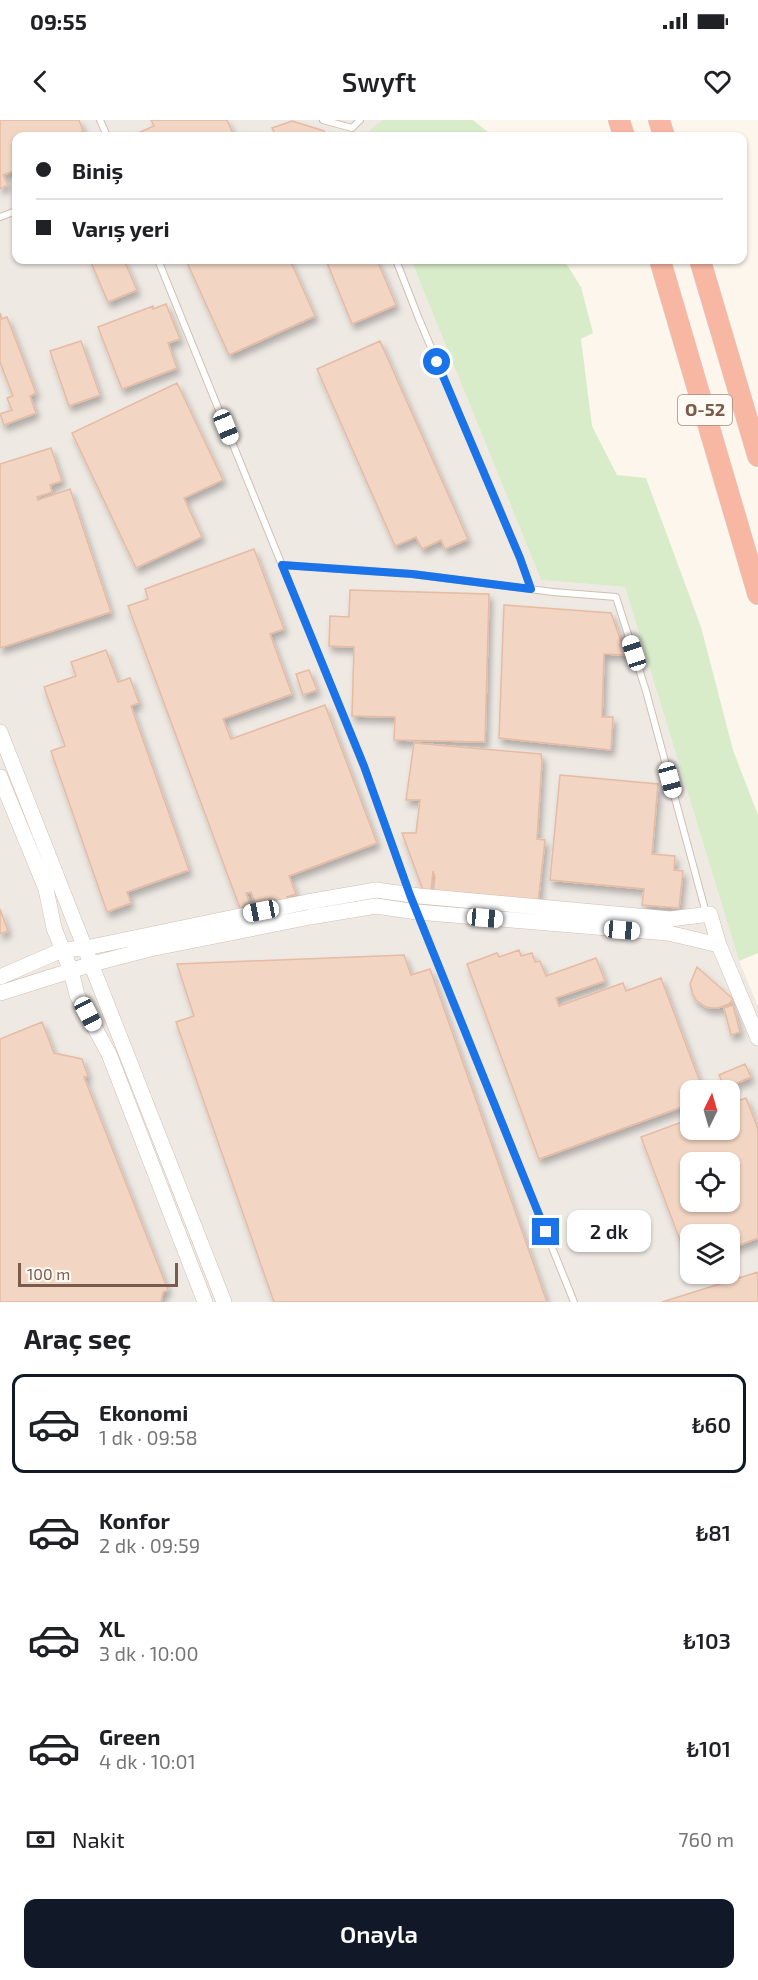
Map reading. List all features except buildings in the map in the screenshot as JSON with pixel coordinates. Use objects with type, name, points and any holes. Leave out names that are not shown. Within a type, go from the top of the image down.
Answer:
[{"type":"highway","name":"O-52","points":[[661,264],[758,594]]},
{"type":"highway","name":"O-52","points":[[701,264],[758,456]]},
{"type":"street","points":[[0,732],[224,1302]]},
{"type":"street","points":[[0,777],[46,889],[54,928],[78,995],[109,1054],[205,1302]]},
{"type":"street","points":[[0,977],[62,950],[86,948],[296,904],[376,890],[670,918],[708,914],[758,1038]]},
{"type":"street","points":[[0,993],[92,964],[150,949],[376,906],[417,912],[668,933],[719,945]]},
{"type":"lane","points":[[323,120],[352,128]]},
{"type":"lane","points":[[352,128],[360,120]]},
{"type":"lane","points":[[352,128],[353,132]]},
{"type":"lane","points":[[160,264],[364,766],[410,895],[574,1302]]},
{"type":"lane","points":[[397,264],[418,319],[520,558],[531,589]]},
{"type":"lane","points":[[282,565],[412,574],[616,597],[646,691],[708,914]]},
{"type":"shaded area","points":[[0,120],[382,120],[369,132],[12,132],[12,264],[413,264],[541,580],[625,587],[739,961],[758,1006],[758,1302],[0,1302]]},
{"type":"green space","points":[[382,120],[473,120],[488,132],[369,132]]},
{"type":"green space","points":[[413,264],[567,264],[581,287],[593,333],[581,339],[592,426],[617,475],[646,478],[701,627],[733,750],[758,815],[758,953],[739,961],[625,587],[541,580]]},
{"type":"route","points":[[437,362],[531,589],[412,574],[282,565],[364,766],[410,895],[546,1232]]}]
